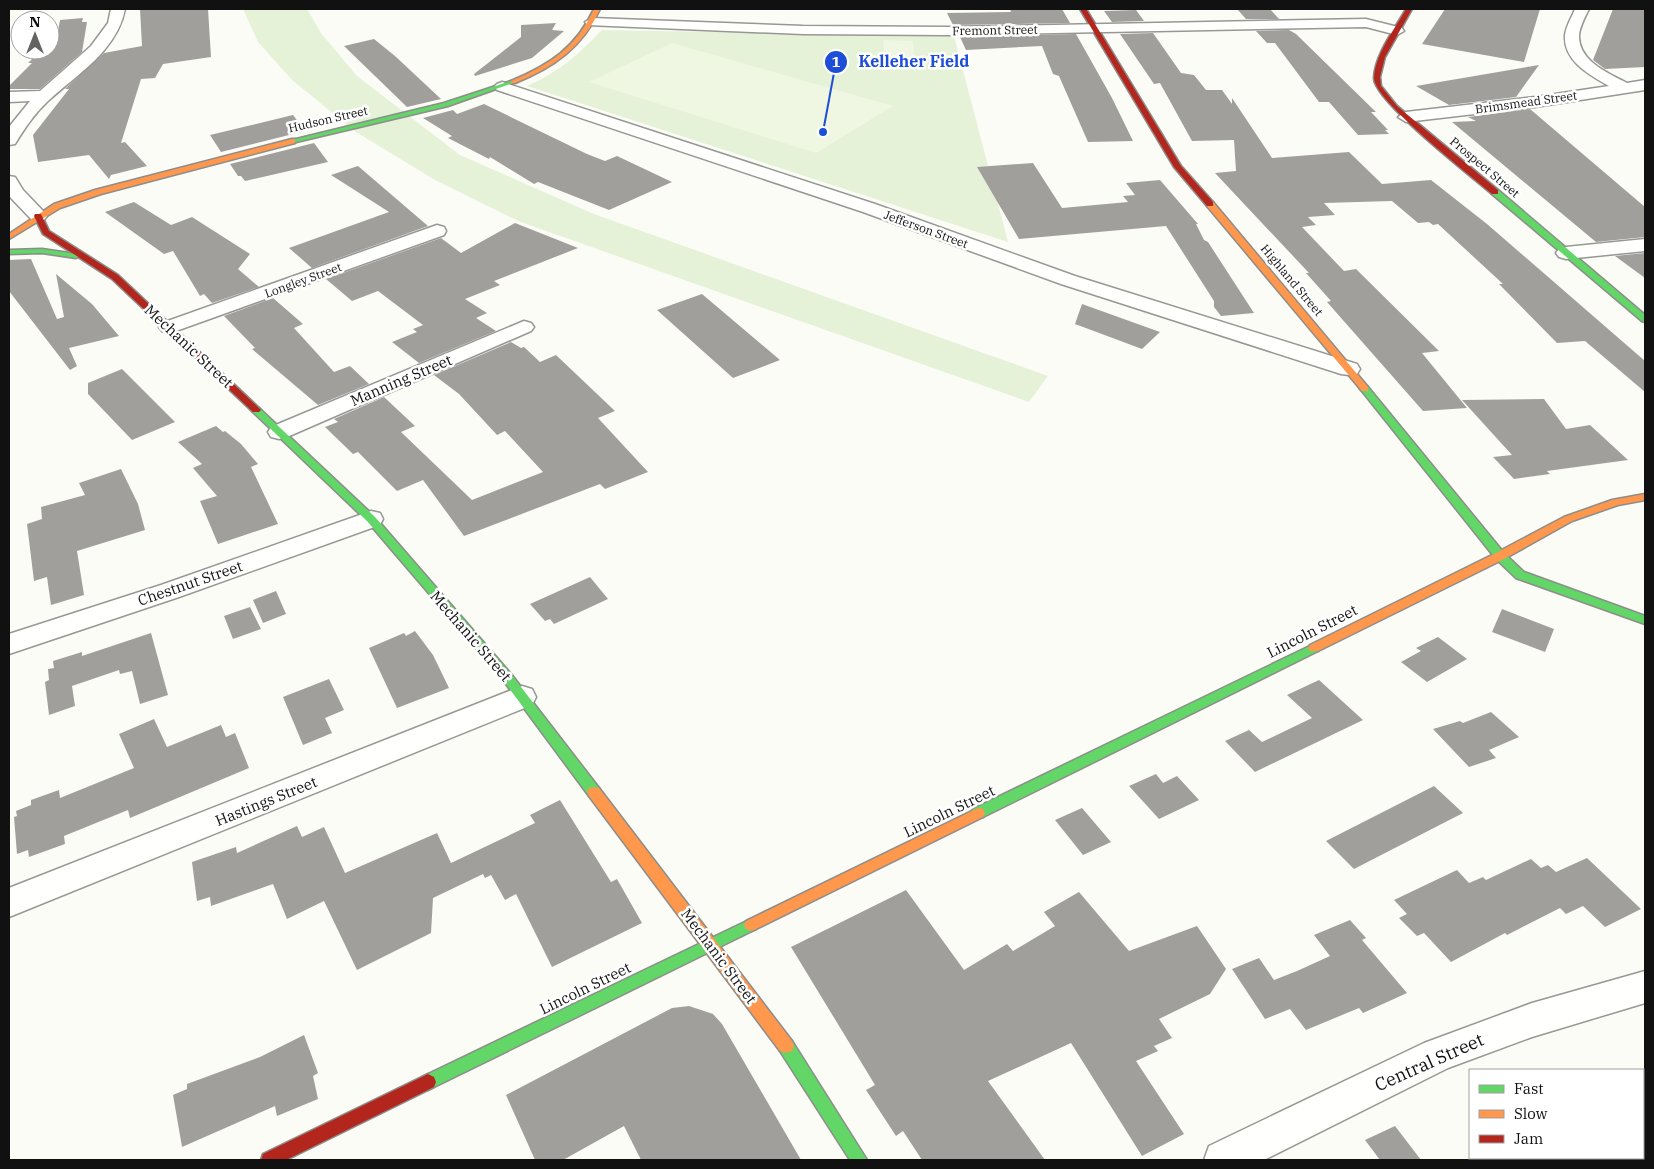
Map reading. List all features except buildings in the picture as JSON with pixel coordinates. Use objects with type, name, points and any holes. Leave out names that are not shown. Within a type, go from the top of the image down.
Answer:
[{"type":"street","points":[[9,140],[18,124],[44,96],[94,51],[114,29],[118,9]]},
{"type":"street","name":"Hudson Street","points":[[38,230],[57,206],[153,176],[446,105],[502,87],[534,74],[572,49],[592,22],[597,9]]},
{"type":"street","name":"Highland Street","points":[[1083,9],[1092,28],[1178,167],[1350,369],[1500,556],[1520,575],[1645,620]]},
{"type":"street","name":"Prospect Street","points":[[1410,9],[1380,60],[1376,76],[1378,87],[1406,118],[1644,317]]},
{"type":"street","points":[[1582,9],[1572,32],[1572,46],[1578,56],[1589,67],[1624,88]]},
{"type":"street","name":"Fremont Street","points":[[592,22],[876,31],[1366,23],[1397,31]]},
{"type":"street","name":"Brimsmead Street","points":[[1406,118],[1645,85]]},
{"type":"street","name":"Jefferson Street","points":[[502,87],[860,205],[1068,280],[1350,369]]},
{"type":"street","points":[[9,98],[44,96]]},
{"type":"street","name":"Mechanic Street","points":[[9,181],[38,230],[115,277],[371,519],[522,697],[788,1046],[859,1160]]},
{"type":"street","points":[[9,237],[26,228],[38,230]]},
{"type":"street","points":[[9,246],[38,230]]},
{"type":"street","name":"Longley Street","points":[[169,327],[436,231]]},
{"type":"street","points":[[1566,253],[1645,245]]},
{"type":"street","points":[[9,252],[42,250],[68,254],[92,262]]},
{"type":"street","name":"Manning Street","points":[[279,432],[524,327]]},
{"type":"street","name":"Lincoln Street","points":[[269,1160],[462,1064],[654,972],[711,947],[779,911],[1419,594],[1500,556],[1568,519],[1616,502],[1645,497]]},
{"type":"street","name":"Chestnut Street","points":[[9,644],[170,591],[371,519]]},
{"type":"street","name":"Hastings Street","points":[[9,903],[522,697]]},
{"type":"street","name":"Central Street","points":[[1223,1160],[1437,1056],[1532,1020],[1645,987]]},
{"type":"green space","points":[[243,9],[307,9],[321,33],[357,76],[460,155],[594,214],[1048,376],[1029,402],[518,221],[435,180],[356,132],[292,80],[258,42]]},
{"type":"green space","points":[[602,30],[954,36],[1008,242],[527,86],[549,75],[567,62]]},
{"type":"green space","points":[[883,40],[913,41],[915,63],[885,63]]},
{"type":"green space","points":[[672,43],[893,106],[816,153],[589,82]]},
{"type":"traffic: fast","points":[[292,141],[446,105],[513,82]]},
{"type":"traffic: fast","points":[[1495,192],[1645,319]]},
{"type":"traffic: fast","points":[[9,252],[42,251],[76,256]]},
{"type":"traffic: fast","points":[[1365,389],[1500,556],[1520,575],[1645,620]]},
{"type":"traffic: fast","points":[[256,410],[371,519],[507,677],[594,792]]},
{"type":"traffic: fast","points":[[978,813],[1314,648]]},
{"type":"traffic: fast","points":[[428,1082],[751,925]]},
{"type":"traffic: fast","points":[[786,1046],[859,1160]]},
{"type":"traffic: slow","points":[[513,82],[540,70],[564,54],[583,34],[597,9]]},
{"type":"traffic: slow","points":[[9,237],[57,206],[98,192],[292,141]]},
{"type":"traffic: slow","points":[[1210,204],[1365,389]]},
{"type":"traffic: slow","points":[[1314,648],[1500,556],[1568,519],[1616,502],[1645,497]]},
{"type":"traffic: slow","points":[[594,792],[786,1046]]},
{"type":"traffic: slow","points":[[751,925],[978,813]]},
{"type":"traffic: jam","points":[[1083,9],[1178,167],[1210,204]]},
{"type":"traffic: jam","points":[[1409,9],[1382,57],[1377,77],[1378,86],[1395,107],[1495,192]]},
{"type":"traffic: jam","points":[[38,216],[46,232],[115,277],[256,410]]},
{"type":"traffic: jam","points":[[269,1160],[428,1082]]},
{"type":"place","name":"Kelleher Field","points":[[823,132]]}]
